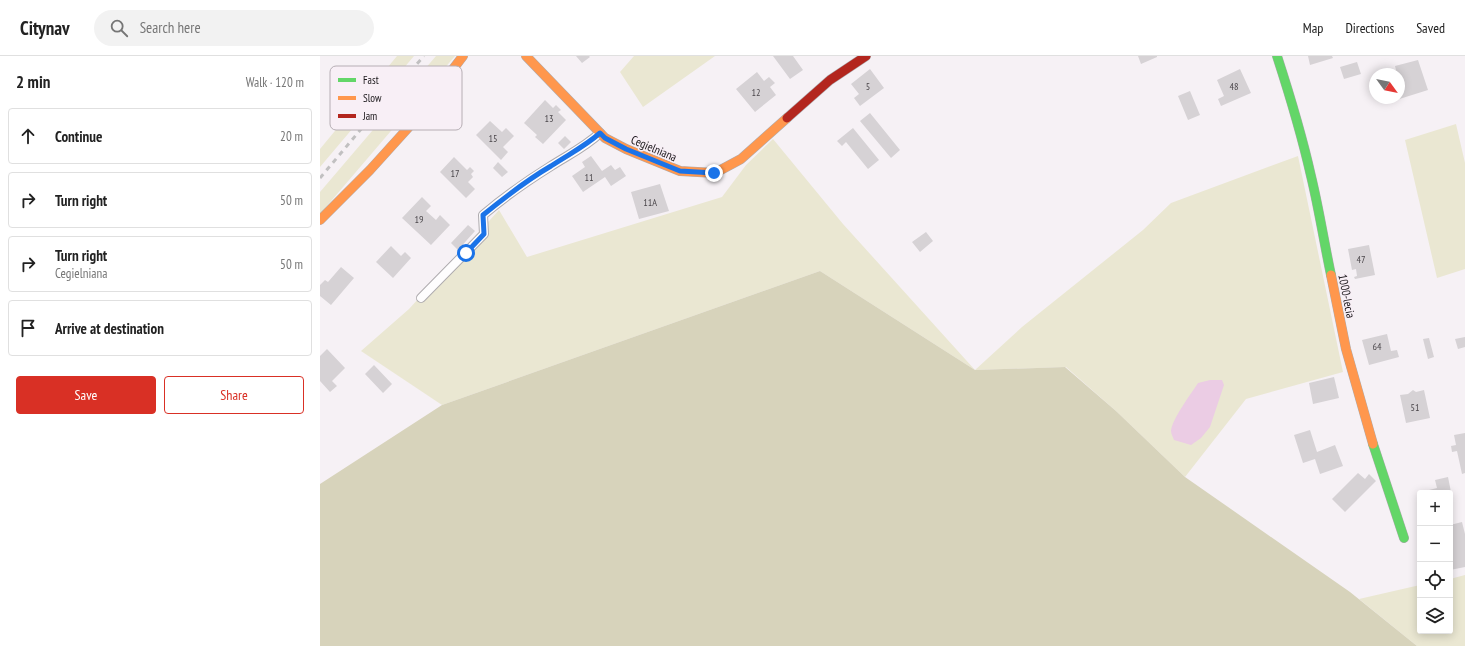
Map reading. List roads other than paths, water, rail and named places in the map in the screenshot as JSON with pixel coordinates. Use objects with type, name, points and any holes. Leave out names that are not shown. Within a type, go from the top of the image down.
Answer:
[{"type":"street","points":[[455,66],[463,56]]},
{"type":"street","name":"Cegielniana","points":[[526,56],[605,138],[626,149],[680,171],[714,173],[741,159],[830,80],[866,56]]},
{"type":"street","name":"1000-lecia","points":[[1277,56],[1316,194],[1339,320],[1357,393],[1404,538]]},
{"type":"street","points":[[320,220],[370,170],[406,130]]},
{"type":"lane","points":[[421,298],[484,234],[483,215],[509,194],[586,145],[600,133]]},
{"type":"railway","points":[[415,66],[424,56]]},
{"type":"railway","points":[[320,178],[360,130]]}]
